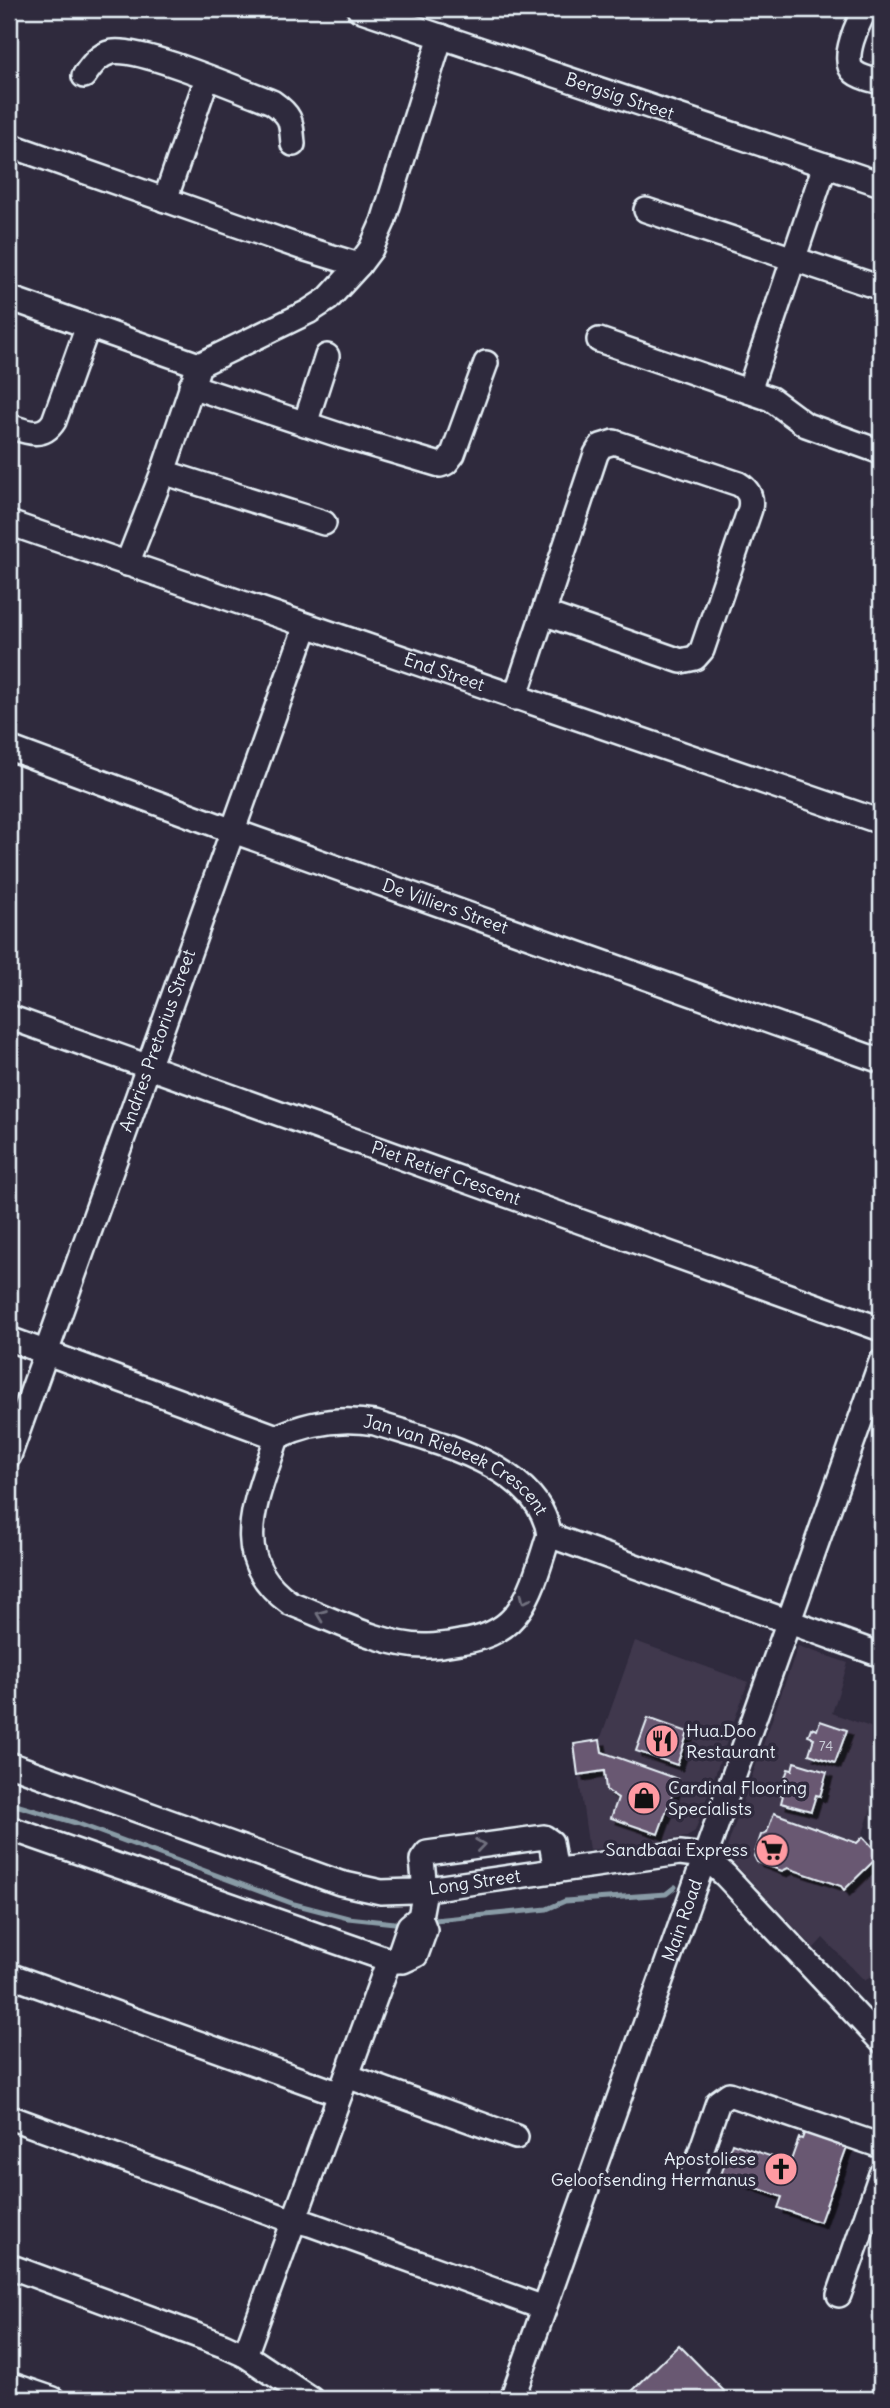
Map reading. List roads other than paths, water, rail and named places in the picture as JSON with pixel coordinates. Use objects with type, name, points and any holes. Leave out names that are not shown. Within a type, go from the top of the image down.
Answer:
[{"type":"street","name":"Bergsig Street","points":[[359,9],[881,184]]},
{"type":"street","points":[[867,9],[860,19],[849,52],[848,64],[854,72],[881,82]]},
{"type":"street","points":[[127,564],[163,472],[195,376],[328,299],[371,249],[383,222],[441,36]]},
{"type":"street","points":[[84,76],[95,60],[109,52],[145,55],[272,102],[291,119],[293,144]]},
{"type":"street","points":[[165,200],[207,78]]},
{"type":"street","points":[[9,145],[359,265]]},
{"type":"street","points":[[749,391],[825,165]]},
{"type":"street","points":[[646,210],[881,288]]},
{"type":"street","points":[[9,298],[88,326],[305,424],[433,464],[446,463],[453,453],[486,363]]},
{"type":"street","points":[[9,426],[38,434],[50,428],[88,326]]},
{"type":"street","points":[[598,340],[771,399],[806,425],[881,452]]},
{"type":"street","points":[[305,424],[327,356]]},
{"type":"street","points":[[515,698],[543,613],[597,453],[604,443],[614,442],[739,484],[748,491],[750,509],[702,650],[695,658],[681,661],[543,613]]},
{"type":"street","points":[[163,472],[324,523]]},
{"type":"street","name":"End Street","points":[[9,523],[515,698],[880,818]]},
{"type":"street","name":"Andries Pretorius Street","points":[[9,1456],[306,626]]},
{"type":"street","name":"De Villiers Street","points":[[9,748],[233,831],[881,1060]]},
{"type":"street","name":"Piet Retief Crescent","points":[[9,1017],[881,1329]]},
{"type":"street","points":[[9,1339],[277,1437],[250,1528],[252,1552],[261,1574],[269,1585],[290,1603],[388,1641],[427,1646],[479,1639],[499,1629],[512,1618],[525,1600],[549,1535]]},
{"type":"street","name":"Main Road","points":[[512,2399],[881,1362]]},
{"type":"street","name":"Jan van Riebeek Crescent","points":[[277,1437],[325,1421],[359,1420],[481,1458],[513,1480],[540,1507],[548,1525],[549,1535],[881,1655]]},
{"type":"street","name":"Long Street","points":[[9,1764],[340,1883],[381,1892],[425,1890],[680,1853],[704,1856]]},
{"type":"street","points":[[9,1828],[393,1961]]},
{"type":"street","points":[[245,2355],[344,2085],[393,1961],[409,1926],[420,1917],[425,1890],[422,1860],[431,1852],[544,1837],[551,1843],[556,1871]]},
{"type":"street","points":[[704,1856],[881,2041]]},
{"type":"street","points":[[9,1975],[344,2085],[516,2137]]},
{"type":"street","points":[[693,2174],[718,2102],[729,2094],[881,2146]]},
{"type":"street","points":[[9,2117],[544,2308]]},
{"type":"street","points":[[839,2295],[881,2174]]},
{"type":"street","points":[[9,2266],[245,2355],[311,2399]]},
{"type":"street","points":[[9,2384],[53,2399]]},
{"type":"waterway","points":[[9,1803],[76,1823],[294,1904],[348,1918],[404,1924]]},
{"type":"waterway","points":[[435,1920],[547,1909],[565,1901],[666,1894],[675,1887]]},
{"type":"place","name":"Hua.Doo Restaurant","points":[[662,1741]]},
{"type":"place","name":"Cardinal Flooring Specialists","points":[[644,1798]]},
{"type":"place","name":"Sandbaai Express","points":[[772,1850]]},
{"type":"place","name":"Apostoliese Geloofsending Hermanus","points":[[781,2169]]}]
